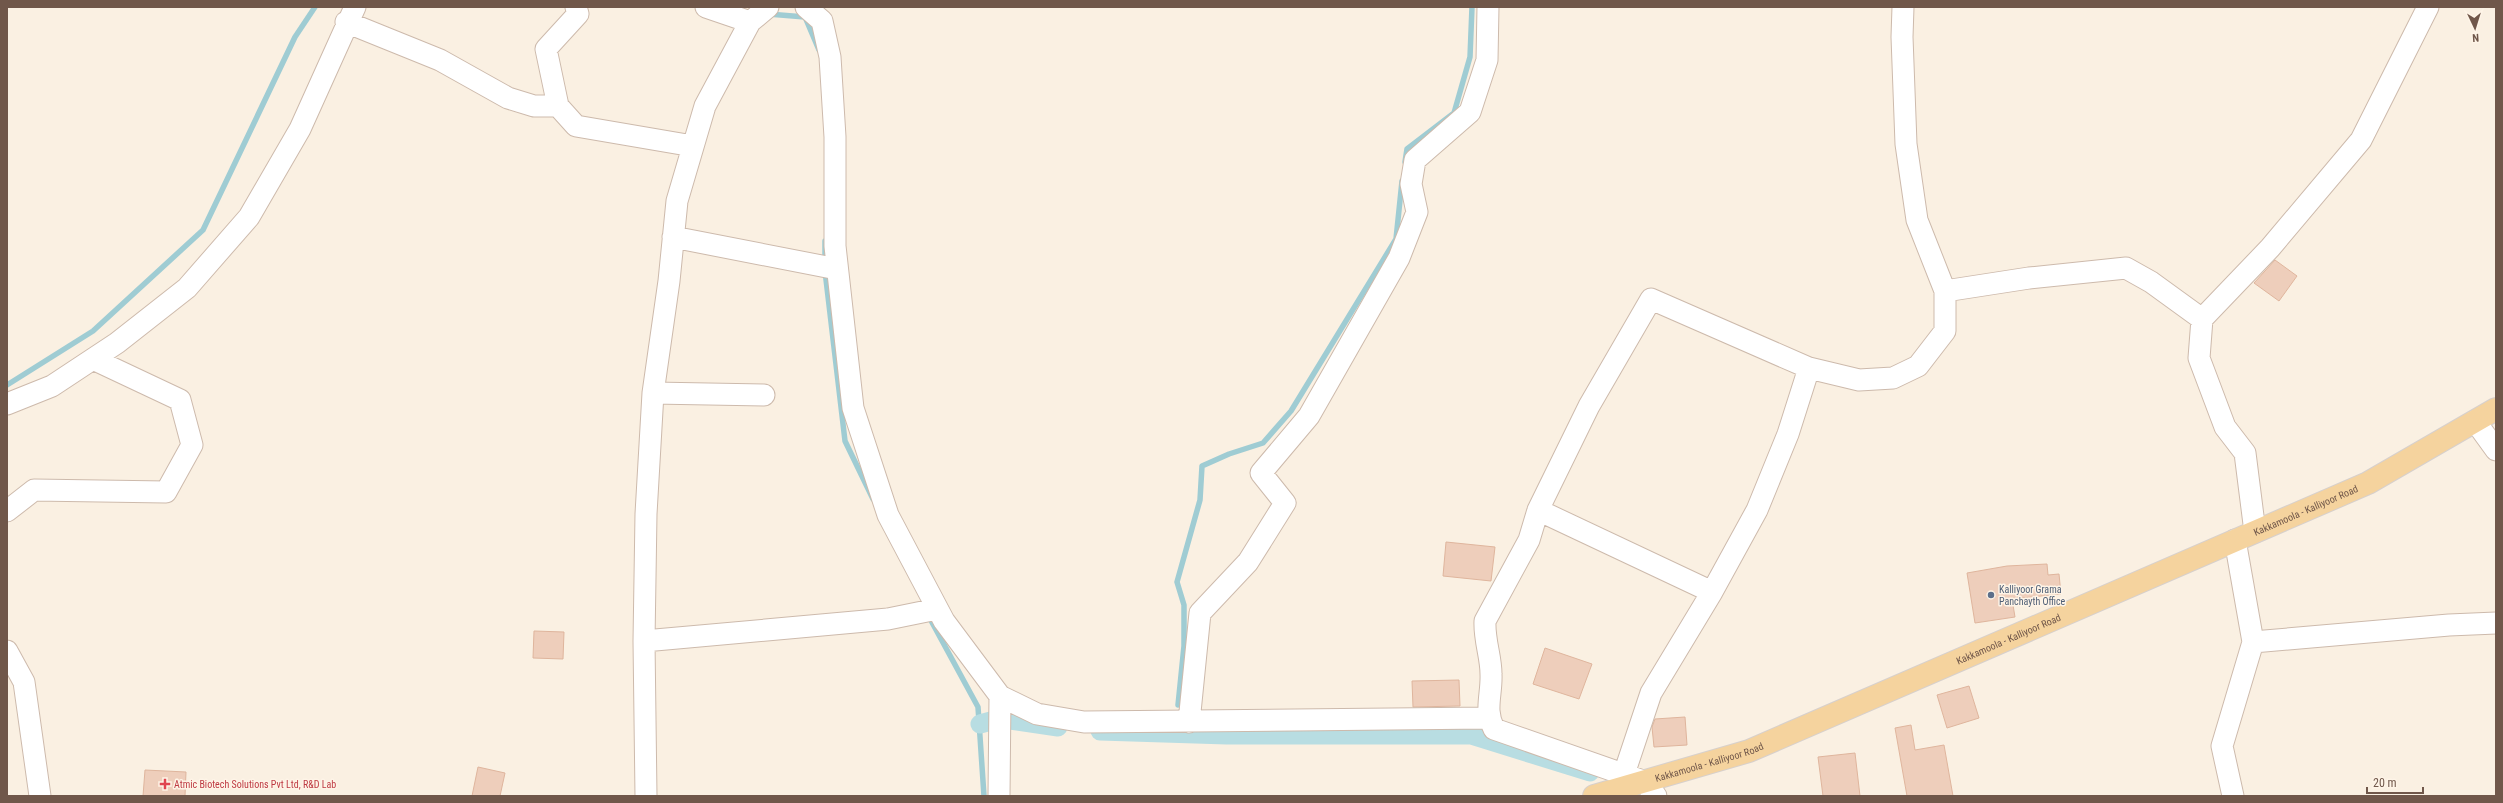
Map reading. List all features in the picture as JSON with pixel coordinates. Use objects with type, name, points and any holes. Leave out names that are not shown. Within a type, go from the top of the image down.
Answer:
[{"type":"main road","name":"Kakkamoola - Kalliyoor Road","points":[[1594,796],[1641,784],[1749,751],[2368,483],[2496,409]]},
{"type":"street","points":[[576,7],[578,14],[546,49],[558,106],[576,126],[693,146]]},
{"type":"street","points":[[706,7],[750,22]]},
{"type":"street","points":[[646,796],[644,641],[646,514],[653,393],[677,201],[705,106],[750,22],[768,7]]},
{"type":"street","points":[[806,7],[822,21],[830,57],[835,138],[835,246],[853,408],[888,515],[944,621],[1000,696],[1037,714],[1084,722],[1488,718]]},
{"type":"street","points":[[1189,722],[1200,613],[1248,562],[1285,503],[1261,473],[1309,416],[1399,258],[1417,212],[1411,184],[1415,160],[1470,112],[1487,60],[1488,7]]},
{"type":"street","points":[[1809,368],[1788,434],[1758,510],[1712,592],[1651,692],[1641,784],[1494,729],[1488,718],[1491,674],[1484,634],[1485,621],[1529,540],[1538,510],[1589,406],[1651,299],[1809,368],[1859,380],[1893,378],[1918,366],[1945,331],[1946,291],[1917,220],[1906,144],[1902,37],[1903,7]]},
{"type":"street","points":[[2255,532],[2245,453],[2225,426],[2199,358],[2202,319],[2270,248],[2361,140],[2428,7]]},
{"type":"street","points":[[7,404],[52,386],[93,359],[187,288],[249,217],[300,129],[351,15],[440,60],[508,98],[534,106],[558,106]]},
{"type":"street","points":[[673,237],[837,269]]},
{"type":"street","points":[[1946,291],[2044,276],[2126,268],[2151,282],[2202,319]]},
{"type":"street","points":[[7,512],[34,490],[166,492],[192,445],[180,400],[93,359]]},
{"type":"street","points":[[653,393],[764,395]]},
{"type":"street","points":[[2475,421],[2496,450]]},
{"type":"street","points":[[1538,510],[1712,592]]},
{"type":"street","points":[[2233,796],[2222,746],[2253,642],[2235,540]]},
{"type":"street","points":[[644,641],[888,619],[937,609]]},
{"type":"street","points":[[2253,642],[2449,625],[2496,623]]},
{"type":"street","points":[[7,650],[24,682],[40,796]]},
{"type":"street","points":[[999,796],[1000,696]]},
{"type":"building","points":[[2275,260],[2297,276],[2279,301],[2254,283]]},
{"type":"building","points":[[1446,542],[1495,547],[1491,581],[1443,576]]},
{"type":"building","points":[[2047,564],[2048,575],[2059,574],[2061,594],[2012,599],[2015,617],[1975,623],[1967,573],[2007,566]]},
{"type":"building","points":[[534,631],[564,632],[563,659],[533,658]]},
{"type":"building","points":[[1545,648],[1592,664],[1579,699],[1533,684]]},
{"type":"building","points":[[1459,680],[1460,706],[1413,707],[1412,681]]},
{"type":"building","points":[[1969,686],[1979,718],[1947,728],[1937,695]]},
{"type":"building","points":[[1685,717],[1687,745],[1654,747],[1652,727],[1655,719]]},
{"type":"building","points":[[1911,725],[1915,750],[1944,745],[1953,796],[1907,796],[1895,728]]},
{"type":"building","points":[[1855,753],[1860,796],[1823,796],[1818,757]]},
{"type":"building","points":[[478,767],[505,773],[500,796],[472,796]]},
{"type":"building","name":"Atmic Biotech Solutions Pvt Ltd, R&D Lab","points":[[145,770],[186,772],[185,796],[143,796]]},
{"type":"waterway","points":[[7,385],[93,331],[203,230],[295,37],[315,7]]},
{"type":"waterway","points":[[1405,162],[1407,149],[1454,113],[1470,57],[1472,7]]},
{"type":"waterway","points":[[768,14],[805,17],[819,50]]},
{"type":"waterway","points":[[1178,705],[1184,646],[1184,605],[1177,582],[1200,500],[1202,466],[1229,454],[1263,443],[1291,411],[1396,239],[1402,181]]},
{"type":"waterway","points":[[825,241],[825,263]]},
{"type":"waterway","points":[[825,271],[845,441],[873,499]]},
{"type":"waterway","points":[[928,615],[978,707],[984,796]]},
{"type":"waterway","points":[[1010,720],[1058,727]]},
{"type":"waterway","points":[[980,724],[991,721]]},
{"type":"waterway","points":[[1100,731],[1227,735],[1471,735],[1590,772]]},
{"type":"place","name":"Kalliyoor Grama Panchayth Office","points":[[1991,595]]},
{"type":"place","name":"Atmic Biotech Solutions Pvt Ltd, R&D Lab","points":[[165,784]]}]
